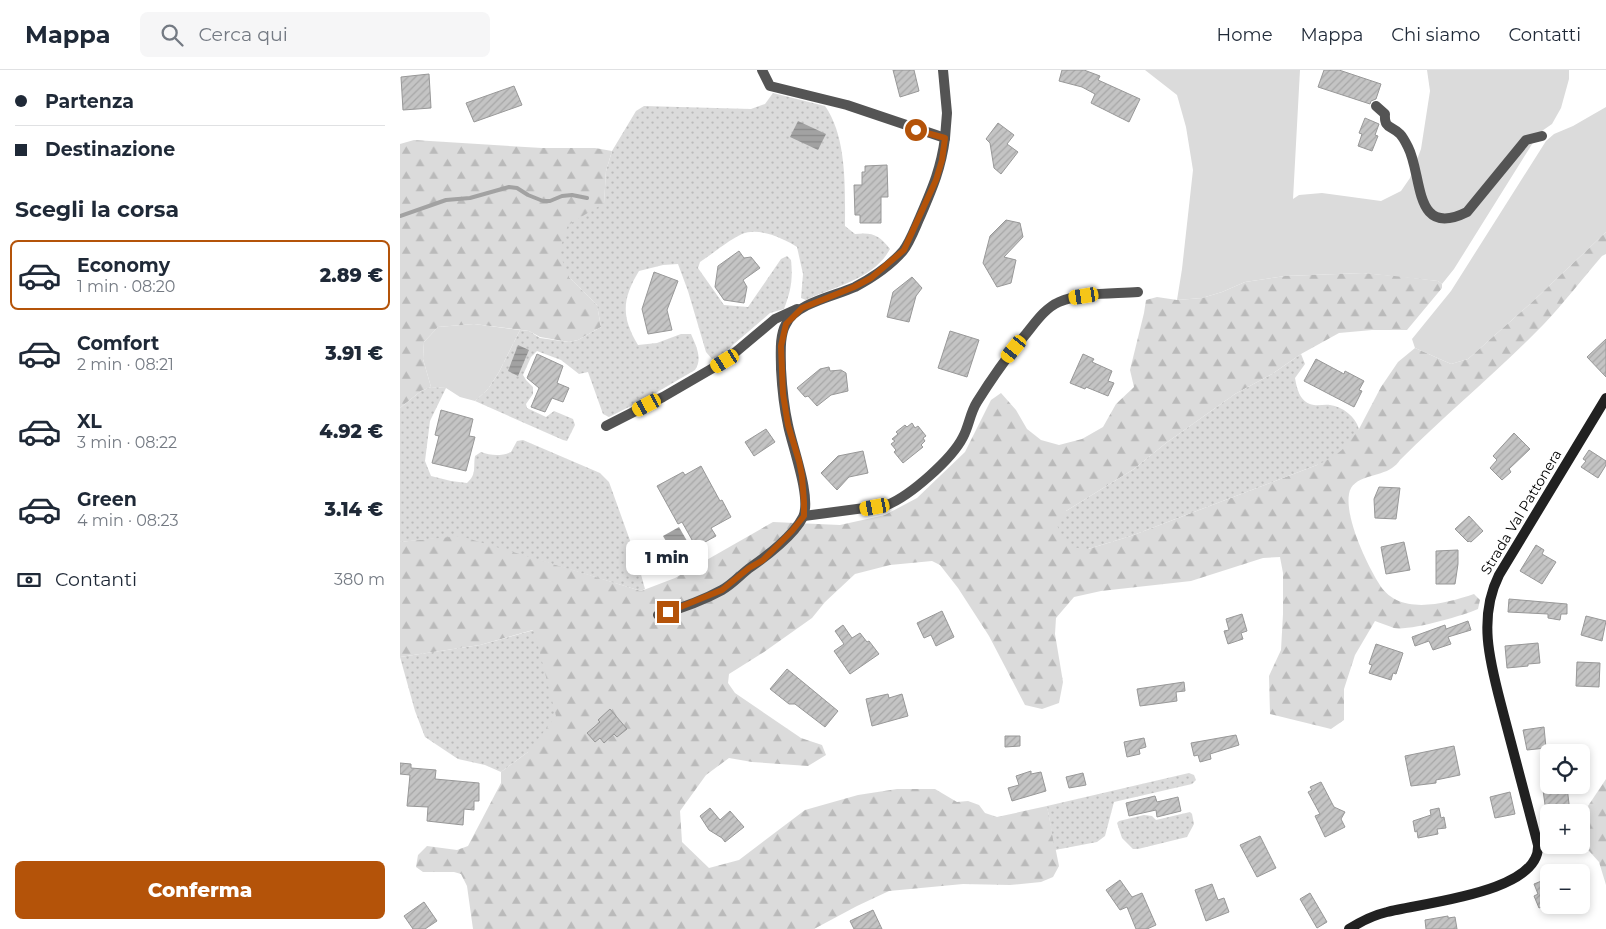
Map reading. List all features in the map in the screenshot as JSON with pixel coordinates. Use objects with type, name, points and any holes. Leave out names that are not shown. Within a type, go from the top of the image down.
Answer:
[{"type":"street","points":[[762,70],[770,86],[847,105],[945,138]]},
{"type":"street","points":[[606,426],[663,397],[725,361],[775,319],[854,287],[871,278],[904,250],[936,180],[942,160],[947,113],[943,70]]},
{"type":"street","points":[[1376,106],[1385,114],[1387,126],[1400,134],[1409,148],[1426,209],[1434,216],[1444,219],[1455,218],[1467,212],[1526,140],[1542,136]]},
{"type":"street","points":[[804,516],[887,505],[900,499],[944,462],[956,449],[964,436],[976,404],[994,375],[1045,312],[1056,303],[1067,298],[1138,292]]},
{"type":"street","points":[[658,615],[722,590],[749,568],[763,560],[804,516],[802,476],[788,425],[783,394],[781,361],[782,340],[786,324],[802,308]]},
{"type":"street","name":"Strada Val Pattonera","points":[[1349,929],[1380,914],[1401,908],[1461,898],[1502,884],[1528,870],[1537,858],[1538,845],[1492,673],[1487,634],[1487,612],[1494,585],[1499,575],[1606,398]]},
{"type":"green space","points":[[1145,70],[1300,70],[1293,199],[1299,195],[1322,193],[1381,201],[1401,191],[1410,178],[1421,149],[1430,91],[1427,70],[1569,70],[1569,79],[1561,108],[1552,124],[1539,133],[1454,269],[1442,284],[1438,281],[1363,273],[1285,276],[1245,282],[1202,298],[1177,300],[1193,170],[1186,127],[1177,95]]},
{"type":"green space","points":[[773,93],[825,106],[832,118],[841,148],[845,226],[855,234],[871,234],[882,240],[890,249],[883,259],[864,275],[806,300],[801,298],[803,274],[797,247],[771,234],[749,232],[742,234],[700,262],[698,268],[724,305],[748,307],[781,259],[787,256],[791,260],[791,285],[784,309],[770,313],[720,356],[712,359],[706,352],[678,264],[663,265],[639,271],[629,290],[626,317],[632,335],[638,345],[657,343],[681,334],[691,334],[699,356],[695,370],[647,398],[609,417],[603,414],[588,372],[579,374],[561,360],[537,351],[531,357],[523,375],[533,387],[533,394],[526,404],[527,408],[546,417],[554,411],[573,419],[575,425],[567,441],[475,401],[488,389],[499,372],[520,330],[529,331],[540,338],[569,342],[578,340],[601,327],[597,305],[569,277],[559,252],[568,225],[604,203],[606,171],[612,151],[636,111],[644,106],[751,109],[765,104]]},
{"type":"green space","points":[[1606,107],[1606,232],[1468,359],[1451,364],[1415,348],[1412,339],[1451,291],[1546,141],[1554,134],[1573,126]]},
{"type":"green space","points":[[414,140],[542,148],[595,148],[612,151],[606,171],[604,204],[596,209],[569,277],[597,305],[601,327],[578,340],[569,342],[540,337],[529,331],[474,324],[438,327],[424,342],[423,359],[431,387],[421,391],[400,408],[400,144]]},
{"type":"green space","points":[[1606,232],[1606,254],[1602,256],[1543,325],[1394,466],[1387,471],[1355,483],[1351,488],[1349,494],[1350,515],[1357,539],[1378,582],[1386,593],[1397,600],[1409,604],[1422,605],[1435,604],[1474,594],[1480,600],[1478,609],[1449,619],[1423,625],[1394,628],[1375,621],[1355,655],[1344,689],[1344,720],[1331,729],[1270,714],[1269,676],[1281,650],[1283,573],[1280,557],[1263,558],[1191,581],[1101,591],[1074,597],[1056,618],[1055,634],[1063,682],[1059,703],[1042,709],[1025,705],[989,636],[958,588],[940,565],[932,561],[890,565],[855,574],[825,602],[812,618],[729,674],[728,683],[735,693],[801,738],[822,745],[826,755],[808,766],[752,762],[729,758],[706,775],[680,811],[682,842],[709,868],[739,860],[805,810],[858,795],[897,789],[935,789],[957,802],[968,801],[979,805],[985,813],[997,817],[1047,806],[1059,866],[1053,877],[1041,882],[1010,885],[963,884],[889,891],[814,929],[473,929],[467,886],[461,874],[454,872],[423,872],[416,867],[418,855],[427,846],[457,850],[468,846],[501,783],[501,772],[528,752],[533,630],[480,645],[400,657],[400,542],[460,535],[641,591],[675,578],[773,522],[840,525],[885,515],[917,498],[965,452],[991,400],[1001,393],[1016,410],[1027,429],[1041,440],[1059,445],[1082,439],[1103,427],[1116,404],[1134,387],[1130,370],[1146,300],[1157,297],[1177,300],[1202,298],[1245,282],[1285,276],[1363,273],[1438,281],[1442,284],[1442,288],[1407,330],[1372,330],[1339,333],[1235,394],[1166,443],[1134,469],[1066,511],[1088,549],[1131,536],[1317,465],[1359,429],[1381,387],[1398,362],[1415,348],[1451,364],[1468,359]]},
{"type":"green space","points":[[474,324],[520,330],[499,372],[488,389],[475,401],[460,397],[446,388],[431,387],[423,359],[424,342],[438,327]]},
{"type":"green space","points":[[1301,354],[1305,364],[1295,378],[1302,398],[1309,404],[1330,405],[1344,410],[1355,420],[1359,429],[1337,454],[1317,465],[1131,536],[1088,549],[1070,547],[1060,535],[1057,524],[1066,511],[1134,469],[1166,443],[1235,394],[1272,374]]},
{"type":"green space","points":[[431,387],[446,388],[430,421],[425,461],[431,476],[467,483],[473,474],[475,456],[481,452],[500,455],[511,452],[517,441],[523,440],[600,473],[609,482],[637,560],[645,589],[641,591],[460,536],[400,542],[400,408],[421,391]]},
{"type":"green space","points":[[534,630],[556,716],[528,752],[501,772],[485,765],[458,759],[425,737],[415,711],[400,657],[480,645]]},
{"type":"green space","points":[[1189,773],[1194,775],[1196,780],[1192,784],[1114,802],[1105,836],[1097,842],[1055,850],[1047,806]]},
{"type":"green space","points":[[1606,779],[1606,885],[1599,862],[1590,852],[1589,804]]},
{"type":"green space","points":[[1190,812],[1194,824],[1187,837],[1138,849],[1133,849],[1122,838],[1117,823],[1144,815],[1152,816],[1156,820]]},
{"type":"shaded area","points":[[798,121],[826,134],[818,150],[790,137]]},
{"type":"shaded area","points":[[518,345],[529,350],[518,376],[508,371]]},
{"type":"shaded area","points":[[679,527],[698,560],[682,569],[663,536]]},
{"type":"building","points":[[893,70],[914,70],[919,91],[900,97]]},
{"type":"building","points":[[1062,70],[1084,70],[1100,76],[1098,80],[1140,99],[1129,122],[1091,103],[1095,94],[1082,87],[1059,81]]},
{"type":"building","points":[[1324,70],[1339,70],[1381,84],[1376,99],[1371,101],[1370,104],[1318,87]]},
{"type":"building","points":[[429,74],[431,108],[403,110],[401,77]]},
{"type":"building","points":[[514,86],[522,105],[474,122],[466,103]]},
{"type":"building","points":[[1365,118],[1379,124],[1375,135],[1378,136],[1372,151],[1358,146],[1362,134],[1359,133]]},
{"type":"building","points":[[998,123],[1014,135],[1007,144],[1018,152],[1001,174],[994,168],[990,143],[986,139]]},
{"type":"building","points":[[887,165],[888,197],[881,197],[881,223],[860,223],[860,215],[855,215],[854,185],[862,185],[862,172],[865,172],[865,166]]},
{"type":"building","points":[[1006,220],[1020,223],[1023,237],[1004,257],[1016,260],[1011,283],[997,287],[983,263],[990,236]]},
{"type":"building","points":[[739,251],[744,258],[751,257],[760,268],[743,280],[747,287],[744,303],[724,300],[715,287],[718,266]]},
{"type":"building","points":[[654,272],[678,281],[667,310],[672,330],[648,334],[642,309]]},
{"type":"building","points":[[912,277],[922,288],[916,296],[909,322],[887,317],[893,292]]},
{"type":"building","points":[[950,331],[979,340],[967,377],[938,368]]},
{"type":"building","points":[[1606,339],[1606,377],[1587,357]]},
{"type":"building","points":[[537,354],[563,366],[557,383],[569,388],[563,402],[552,398],[545,412],[531,407],[539,388],[527,378]]},
{"type":"building","points":[[1083,354],[1094,359],[1092,362],[1112,371],[1108,381],[1114,383],[1108,396],[1070,383]]},
{"type":"building","points":[[1316,359],[1344,374],[1345,371],[1364,381],[1359,390],[1362,391],[1354,407],[1304,381]]},
{"type":"building","points":[[829,367],[830,371],[841,370],[846,373],[848,391],[831,395],[817,406],[797,388],[820,369]]},
{"type":"building","points":[[441,410],[473,419],[469,436],[475,437],[466,471],[432,463],[439,436],[435,435]]},
{"type":"building","points":[[912,423],[915,428],[918,426],[926,436],[923,438],[925,441],[921,445],[923,447],[903,463],[894,452],[896,450],[891,444],[895,441],[892,439],[898,434],[896,432],[905,425],[907,427]]},
{"type":"building","points":[[766,429],[775,442],[754,456],[745,442]]},
{"type":"building","points":[[1514,433],[1530,449],[1509,469],[1511,472],[1502,480],[1490,468],[1497,460],[1493,456]]},
{"type":"building","points":[[1589,450],[1606,461],[1606,465],[1598,478],[1581,467],[1586,461],[1583,459]]},
{"type":"building","points":[[863,451],[868,473],[849,477],[837,490],[821,473],[838,456]]},
{"type":"building","points":[[701,466],[731,517],[711,528],[716,536],[696,547],[682,522],[678,524],[657,486],[683,472],[685,475]]},
{"type":"building","points":[[1379,487],[1400,488],[1396,519],[1375,518],[1374,499]]},
{"type":"building","points":[[1469,516],[1483,531],[1471,542],[1468,542],[1455,529]]},
{"type":"building","points":[[1404,542],[1410,570],[1386,574],[1381,547]]},
{"type":"building","points":[[1536,545],[1544,550],[1542,554],[1556,562],[1542,584],[1520,571]]},
{"type":"building","points":[[1458,550],[1455,584],[1436,584],[1436,551]]},
{"type":"building","points":[[1509,599],[1567,604],[1567,614],[1561,614],[1560,620],[1548,618],[1548,614],[1508,612]]},
{"type":"building","points":[[942,611],[954,637],[936,646],[931,635],[924,638],[917,623]]},
{"type":"building","points":[[1242,614],[1247,631],[1241,633],[1243,639],[1228,644],[1224,631],[1229,630],[1226,619]]},
{"type":"building","points":[[1586,616],[1606,621],[1602,641],[1581,635]]},
{"type":"building","points":[[1468,621],[1471,630],[1448,637],[1451,644],[1433,650],[1429,641],[1415,646],[1412,637],[1445,625],[1446,629]]},
{"type":"building","points":[[843,625],[852,638],[860,633],[879,654],[850,674],[834,651],[844,644],[835,631]]},
{"type":"building","points":[[1538,643],[1540,663],[1507,668],[1505,646]]},
{"type":"building","points":[[1376,644],[1403,653],[1396,674],[1393,673],[1391,680],[1369,673],[1372,665],[1369,664]]},
{"type":"building","points":[[1577,662],[1600,663],[1599,687],[1576,686]]},
{"type":"building","points":[[787,669],[838,711],[825,727],[795,704],[789,704],[770,689]]},
{"type":"building","points":[[1184,682],[1185,691],[1176,692],[1177,701],[1140,706],[1137,689]]},
{"type":"building","points":[[888,694],[889,698],[902,694],[908,716],[872,726],[866,699]]},
{"type":"building","points":[[610,709],[627,729],[617,737],[614,734],[604,743],[600,738],[595,742],[587,733],[600,722],[598,720]]},
{"type":"building","points":[[1544,727],[1546,744],[1540,744],[1540,749],[1527,750],[1523,730]]},
{"type":"building","points":[[1236,735],[1239,745],[1210,754],[1211,759],[1200,762],[1198,755],[1194,756],[1191,743]]},
{"type":"building","points":[[1005,736],[1020,736],[1020,746],[1005,747]]},
{"type":"building","points":[[1144,738],[1146,747],[1139,749],[1140,754],[1127,757],[1124,742]]},
{"type":"building","points":[[1454,746],[1460,775],[1436,780],[1436,783],[1411,786],[1405,756]]},
{"type":"building","points":[[400,763],[411,764],[411,768],[436,770],[435,779],[479,783],[479,801],[474,801],[474,810],[464,809],[463,825],[427,821],[428,807],[407,806],[410,775],[400,774]]},
{"type":"building","points":[[1031,771],[1031,774],[1041,772],[1046,791],[1012,801],[1008,788],[1019,785],[1016,776]]},
{"type":"building","points":[[1083,773],[1086,785],[1069,788],[1066,777]]},
{"type":"building","points":[[1321,782],[1334,807],[1345,812],[1341,819],[1345,827],[1325,837],[1315,816],[1320,814],[1308,792],[1312,790],[1310,787]]},
{"type":"building","points":[[1510,792],[1515,814],[1495,818],[1490,797]]},
{"type":"building","points":[[1544,794],[1568,794],[1569,804],[1545,804]]},
{"type":"building","points":[[1155,796],[1157,802],[1178,797],[1181,811],[1157,817],[1156,810],[1129,816],[1126,803]]},
{"type":"building","points":[[710,808],[720,820],[730,811],[744,827],[725,842],[709,830],[700,816]]},
{"type":"building","points":[[1439,808],[1441,818],[1444,817],[1446,828],[1437,829],[1438,834],[1418,838],[1413,821],[1431,815],[1430,810]]},
{"type":"building","points":[[1260,836],[1276,868],[1257,877],[1240,845]]},
{"type":"building","points":[[1120,880],[1132,897],[1142,893],[1156,925],[1147,929],[1136,929],[1127,907],[1120,910],[1106,890]]},
{"type":"building","points":[[1540,882],[1539,908],[1534,896],[1538,894],[1534,884]]},
{"type":"building","points":[[1212,884],[1218,900],[1224,898],[1229,912],[1206,921],[1195,890]]},
{"type":"building","points":[[1310,893],[1327,922],[1317,928],[1300,899]]},
{"type":"building","points":[[424,902],[437,921],[425,929],[413,929],[404,916]]},
{"type":"building","points":[[873,910],[882,929],[854,929],[850,921]]},
{"type":"building","points":[[1448,916],[1448,918],[1455,917],[1457,929],[1426,929],[1425,920]]},
{"type":"waterway","points":[[400,216],[446,200],[470,198],[509,187],[517,188],[543,201],[572,195],[587,198]]},
{"type":"route","points":[[668,612],[722,590],[732,583],[749,568],[763,560],[804,516],[802,476],[788,425],[783,394],[781,346],[786,324],[802,308],[871,278],[904,250],[936,180],[942,160],[945,138],[916,130]]}]
